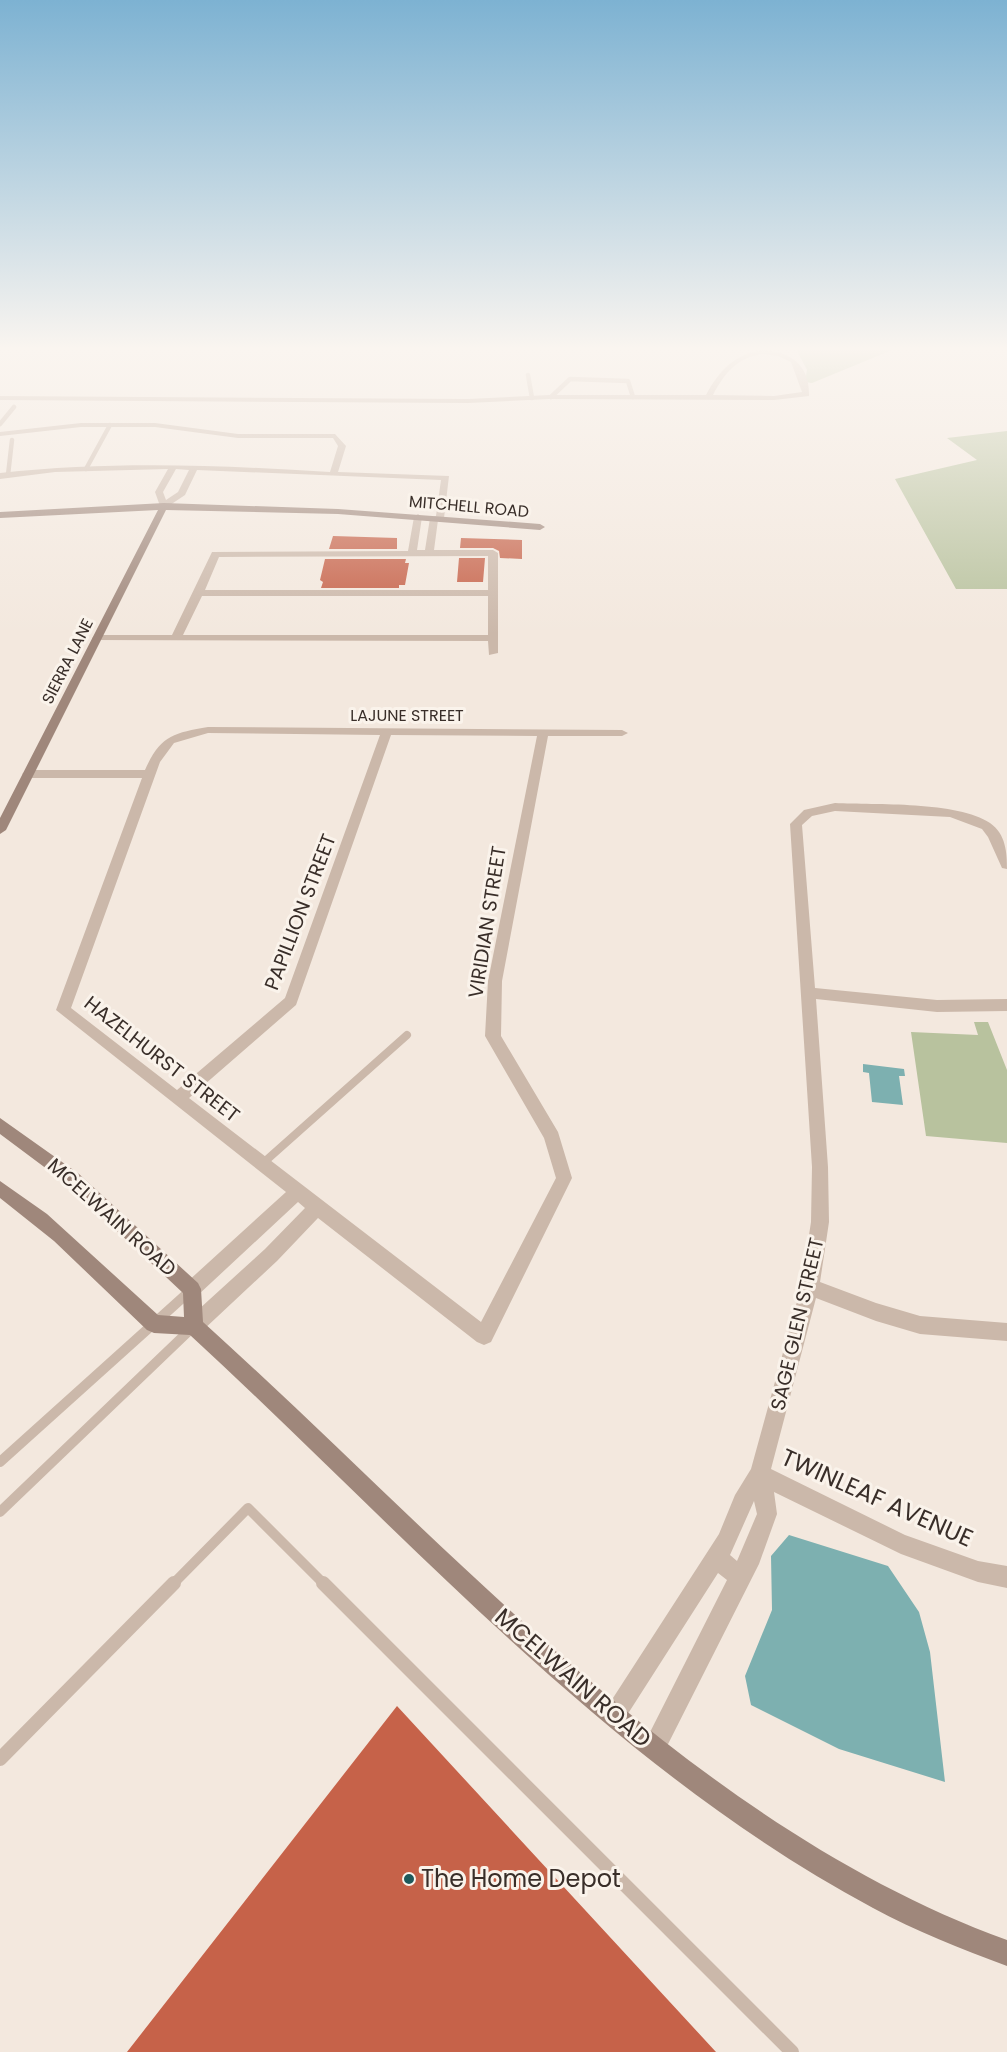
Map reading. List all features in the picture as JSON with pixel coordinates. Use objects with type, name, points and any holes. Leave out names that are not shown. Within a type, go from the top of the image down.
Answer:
[{"type":"street","points":[[333,474],[342,446],[340,443]]},
{"type":"street","points":[[172,468],[159,492],[164,506],[182,493],[194,468]]},
{"type":"street","points":[[4,476],[86,469],[194,468],[333,474],[362,478],[446,478],[429,554]]},
{"type":"street","name":"MITCHELL ROAD","points":[[0,515],[95,507],[164,506],[437,518],[540,527]]},
{"type":"street","name":"SIERRA LANE","points":[[0,829],[164,506]]},
{"type":"street","points":[[412,554],[418,517]]},
{"type":"street","points":[[176,638],[199,593],[215,554],[493,554],[493,653]]},
{"type":"street","points":[[199,593],[492,593]]},
{"type":"street","points":[[97,638],[493,638]]},
{"type":"street","name":"LAJUNE STREET","points":[[192,733],[208,730],[622,732]]},
{"type":"street","name":"PAPILLION STREET","points":[[177,1099],[291,1001],[387,731]]},
{"type":"street","name":"VIRIDIAN STREET","points":[[484,1336],[564,1178],[552,1137],[493,1036],[495,981],[543,732]]},
{"type":"street","name":"HAZELHURST STREET","points":[[192,733],[176,736],[159,750],[63,1010],[484,1336]]},
{"type":"street","points":[[28,774],[149,774]]},
{"type":"street","name":"SAGE GLEN STREET","points":[[614,1715],[716,1557],[742,1502],[760,1474],[810,1287],[820,1222],[820,1200],[809,993],[796,824],[808,813],[835,807],[952,813],[986,826],[994,835],[1007,865]]},
{"type":"street","points":[[809,993],[937,1006],[1007,1005]]},
{"type":"street","name":"MCELWAIN ROAD","points":[[0,1125],[73,1179],[199,1284],[194,1326],[483,1600],[614,1715],[754,1823],[800,1854],[945,1931],[1004,1956]]},
{"type":"street","points":[[0,1188],[62,1237],[153,1324],[194,1326],[271,1255],[317,1207]]},
{"type":"street","points":[[199,1284],[298,1192]]},
{"type":"street","points":[[810,1287],[876,1312],[920,1325],[1007,1332]]},
{"type":"street","name":"SAGE GLEN STREET","points":[[654,1748],[741,1578],[767,1514],[760,1474]]},
{"type":"street","name":"TWINLEAF AVENUE","points":[[760,1474],[816,1504],[922,1552],[991,1576],[1007,1577]]},
{"type":"street","points":[[716,1557],[741,1578]]},
{"type":"lane","points":[[4,476],[11,443]]},
{"type":"lane","points":[[86,469],[100,443]]},
{"type":"lane","points":[[262,1164],[407,1035]]},
{"type":"lane","points":[[0,1462],[199,1284]]},
{"type":"lane","points":[[0,1512],[194,1326]]},
{"type":"lane","points":[[0,1759],[248,1508],[792,2052]]},
{"type":"green space","points":[[953,443],[1007,443],[1007,589],[956,589],[895,479],[977,460]]},
{"type":"green space","points":[[974,1022],[988,1022],[1007,1070],[1007,1143],[926,1136],[911,1032],[978,1035]]},
{"type":"water","points":[[863,1064],[904,1069],[905,1076],[899,1076],[903,1105],[872,1102],[869,1073],[863,1072]]},
{"type":"water","points":[[789,1535],[888,1566],[919,1612],[930,1652],[945,1782],[839,1749],[751,1705],[745,1676],[772,1610],[771,1556]]},
{"type":"building","points":[[333,536],[397,538],[397,549],[329,549]]},
{"type":"building","points":[[461,538],[522,540],[522,559],[500,558],[499,551],[493,548],[460,548]]},
{"type":"building","points":[[459,558],[485,558],[483,582],[457,582]]},
{"type":"building","points":[[325,559],[406,559],[405,563],[409,563],[405,585],[399,585],[399,588],[321,588],[323,582],[320,580]]},
{"type":"building","name":"The Home Depot","points":[[397,1706],[716,2052],[127,2052]]},
{"type":"place","name":"The Home Depot","points":[[409,1879]]}]
